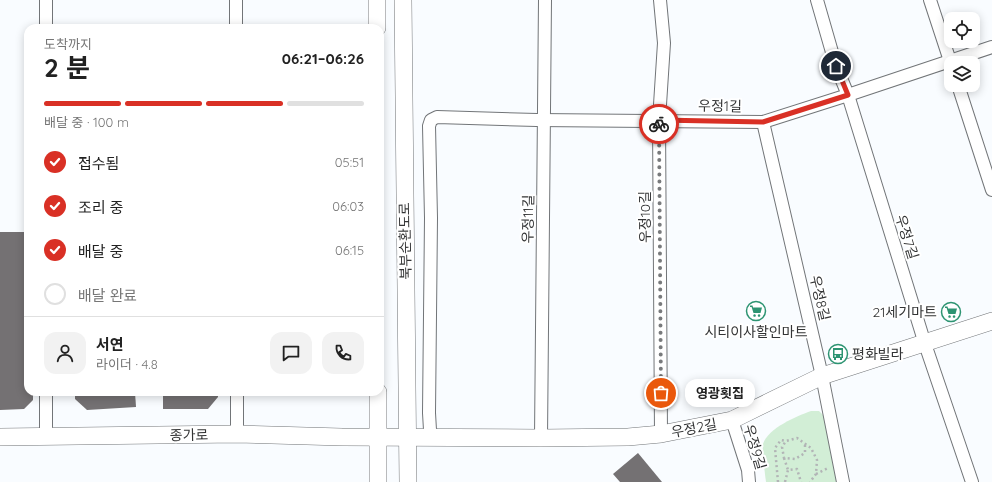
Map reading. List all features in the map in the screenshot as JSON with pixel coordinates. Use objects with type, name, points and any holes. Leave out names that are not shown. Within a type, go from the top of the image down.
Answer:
[{"type":"street","points":[[46,0],[46,24]]},
{"type":"street","points":[[236,0],[236,24]]},
{"type":"street","name":"우정11길","points":[[541,438],[545,0]]},
{"type":"street","name":"우정10길","points":[[660,0],[664,43],[659,120],[661,434]]},
{"type":"street","name":"우정7길","points":[[817,0],[836,66],[848,95],[925,344],[972,482]]},
{"type":"street","points":[[930,0],[948,56]]},
{"type":"street","points":[[377,4],[377,24]]},
{"type":"street","name":"북부순환도로","points":[[403,4],[408,482]]},
{"type":"street","name":"우정1길","points":[[968,56],[992,47]]},
{"type":"street","name":"우정1길","points":[[434,438],[430,430],[428,413],[431,218],[430,126],[432,120],[437,117],[544,120],[763,122],[944,65]]},
{"type":"street","points":[[960,92],[992,190]]},
{"type":"street","name":"우정8길","points":[[763,122],[822,376],[843,482]]},
{"type":"street","name":"우정2길","points":[[378,437],[541,438],[628,437],[661,434],[732,420],[822,376],[925,344],[992,321]]},
{"type":"street","points":[[46,396],[46,436]]},
{"type":"street","points":[[237,396],[237,434]]},
{"type":"street","points":[[378,396],[378,482]]},
{"type":"street","name":"우정9길","points":[[732,420],[748,470],[749,482]]},
{"type":"street","name":"종가로","points":[[0,437],[237,434],[378,437]]},
{"type":"path","points":[[778,482],[775,448],[781,440],[786,441],[797,438],[811,448],[816,460],[816,474],[810,482]]},
{"type":"path","points":[[785,482],[788,470],[782,448],[786,441]]},
{"type":"path","points":[[784,458],[795,459],[805,454],[805,445]]},
{"type":"path","points":[[788,470],[797,469],[801,482]]},
{"type":"green space","points":[[811,411],[819,411],[824,416],[837,482],[766,482],[763,444],[766,438],[784,423]]},
{"type":"building","points":[[0,232],[24,232],[24,396],[33,396],[33,400],[24,409],[0,410]]},
{"type":"building","points":[[75,396],[135,396],[136,407],[87,410],[75,399]]},
{"type":"building","points":[[163,396],[218,396],[208,409],[163,409]]},
{"type":"building","points":[[638,453],[662,482],[620,482],[613,474]]},
{"type":"way so far","points":[[659,124],[661,393]]},
{"type":"place","name":"시티이사할인마트","points":[[756,311]]},
{"type":"place","name":"21세기마트","points":[[951,312]]},
{"type":"place","name":"평화빌라","points":[[838,354]]},
{"type":"place","name":"영광횟집","points":[[661,393]]},
{"type":"route","points":[[659,124],[659,120],[763,122],[848,95],[836,66]]}]
